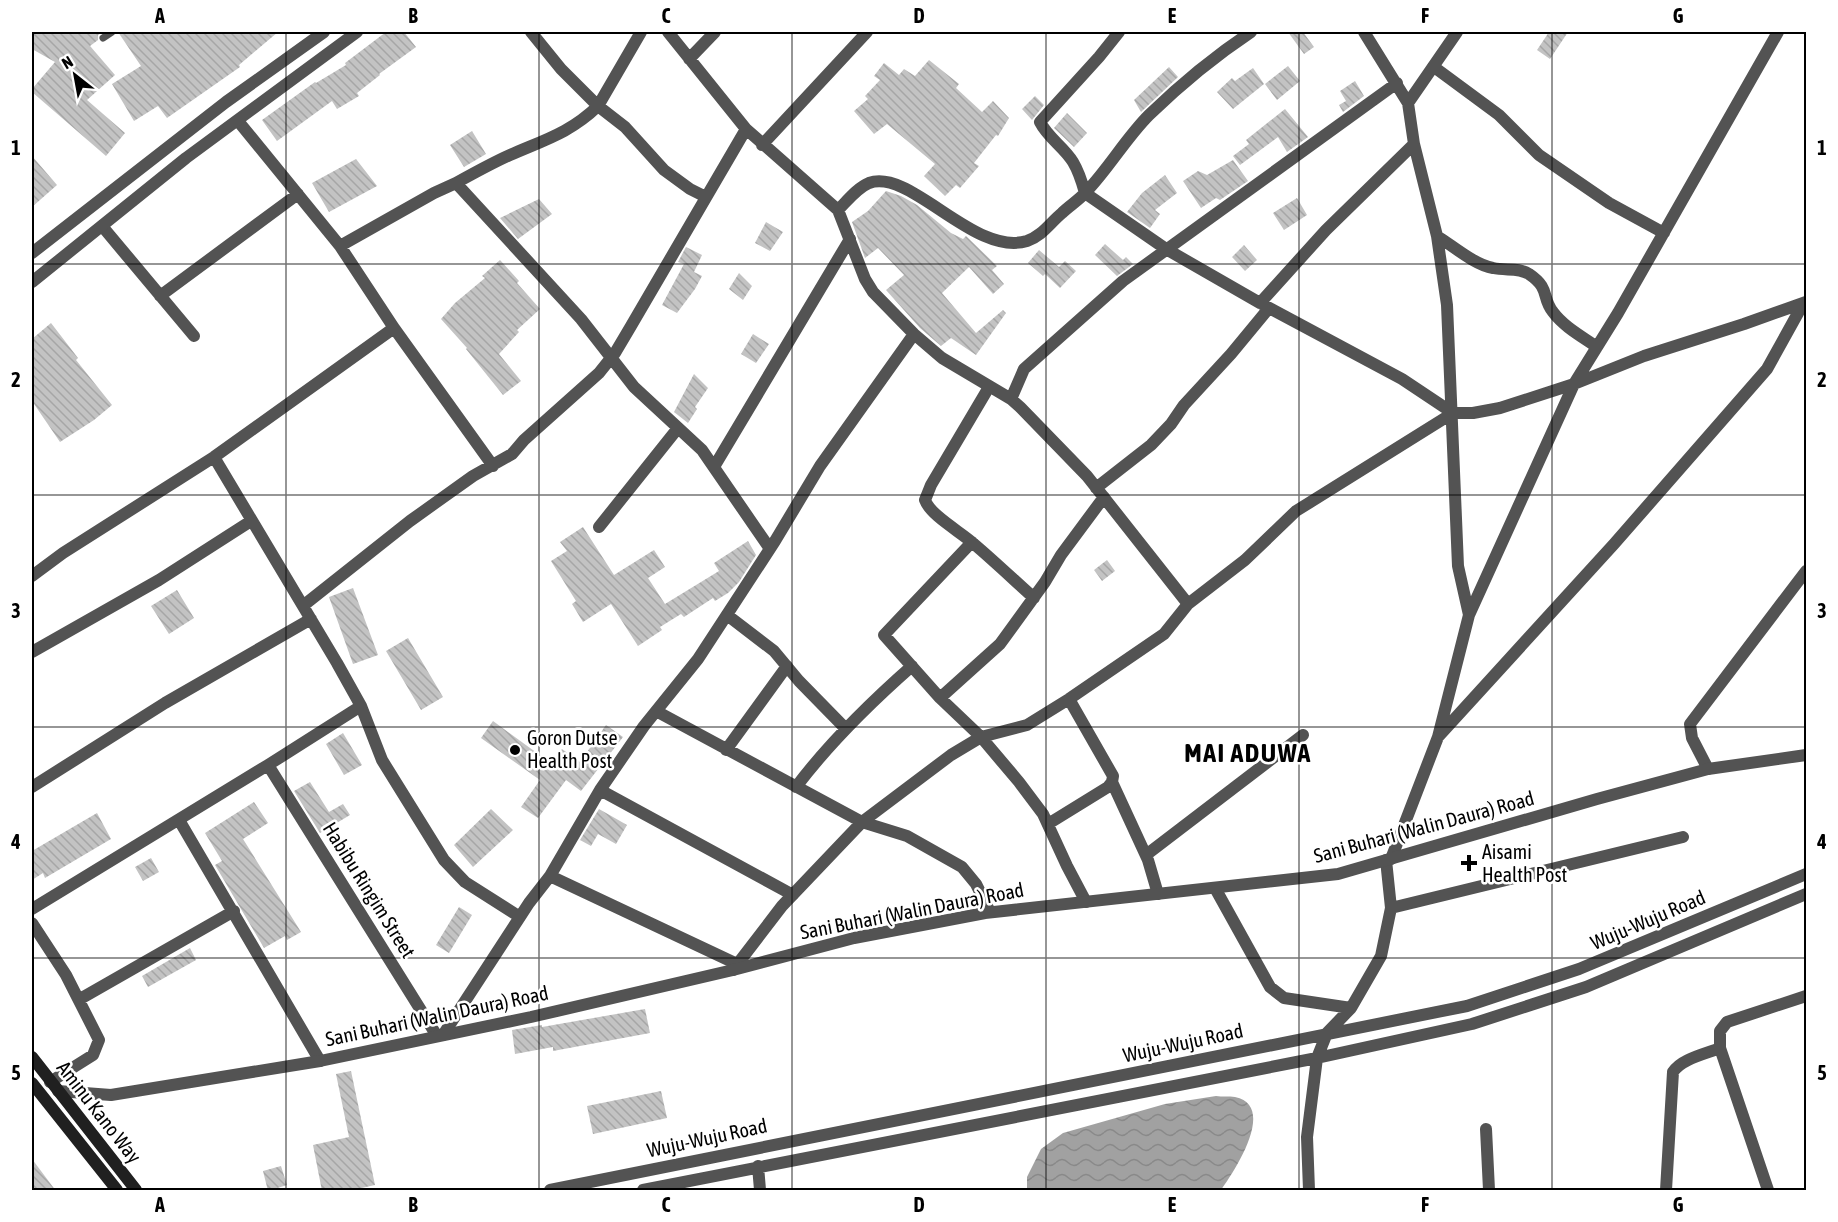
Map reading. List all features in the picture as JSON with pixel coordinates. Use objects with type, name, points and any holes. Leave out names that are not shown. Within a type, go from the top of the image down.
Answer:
[{"type":"main road","name":"Aminu Kano Way","points":[[32,1057],[136,1191]]},
{"type":"main road","name":"Aminu Kano Way","points":[[32,1083],[117,1191]]},
{"type":"street","points":[[32,253],[226,102],[324,32]]},
{"type":"street","points":[[32,282],[186,158],[357,32]]},
{"type":"street","points":[[531,32],[561,69],[598,106],[625,127],[664,170],[690,189],[706,197]]},
{"type":"street","points":[[340,246],[434,193],[508,156],[550,140],[582,121],[598,106],[641,32]]},
{"type":"street","points":[[668,32],[746,129],[838,210],[865,279],[873,292],[914,334],[942,358],[1011,399],[1087,476],[1188,604]]},
{"type":"street","points":[[689,58],[715,32]]},
{"type":"street","points":[[762,145],[867,32]]},
{"type":"street","points":[[1119,32],[1040,122],[1045,131],[1073,160],[1081,176],[1085,193],[1166,249],[1264,306],[1402,379],[1453,413],[1473,414],[1500,408],[1574,384],[1644,356],[1804,303]]},
{"type":"street","points":[[838,210],[868,184],[883,181],[901,186],[965,226],[991,238],[1010,242],[1026,242],[1040,235],[1085,193],[1147,117],[1185,81],[1251,32]]},
{"type":"street","points":[[1364,32],[1408,103],[1414,144],[1437,236],[1447,305],[1458,566],[1469,615]]},
{"type":"street","points":[[1408,103],[1457,32]]},
{"type":"street","points":[[1309,1191],[1307,1137],[1317,1058],[1327,1033],[1351,1008],[1381,956],[1391,908],[1388,859],[1438,738],[1469,615],[1574,384],[1664,233],[1778,32]]},
{"type":"street","points":[[1434,67],[1499,115],[1539,155],[1609,203],[1664,233]]},
{"type":"street","points":[[1011,399],[1024,369],[1122,281],[1397,83]]},
{"type":"street","points":[[238,121],[340,246],[394,328],[493,466]]},
{"type":"street","points":[[304,606],[410,521],[473,476],[512,454],[524,440],[599,373],[631,326],[746,129]]},
{"type":"street","points":[[940,698],[1000,644],[1034,598],[1100,492],[1151,445],[1231,354],[1264,306],[1326,230],[1414,144]]},
{"type":"street","points":[[456,183],[581,319],[634,387],[702,450],[770,549]]},
{"type":"street","points":[[160,296],[298,195]]},
{"type":"street","points":[[102,226],[194,336]]},
{"type":"street","points":[[1437,236],[1479,263],[1493,268],[1514,269],[1527,273],[1543,285],[1552,312],[1597,347]]},
{"type":"street","points":[[714,467],[850,239]]},
{"type":"street","points":[[1438,738],[1614,544],[1767,369],[1804,303]]},
{"type":"street","points":[[32,576],[63,553],[214,458],[394,328]]},
{"type":"street","points":[[440,1035],[550,876],[600,790],[656,711],[698,659],[770,549],[820,466],[914,334]]},
{"type":"street","points":[[989,387],[931,485],[925,500],[934,512],[972,542],[1034,598]]},
{"type":"street","points":[[550,876],[735,967],[782,906],[862,822],[951,755],[981,737],[1027,725],[1164,634],[1188,604],[1245,560],[1296,511],[1453,413]]},
{"type":"street","points":[[599,527],[678,428]]},
{"type":"street","points":[[214,458],[304,606],[360,706],[382,760],[444,860],[465,882],[520,917]]},
{"type":"street","points":[[34,647],[159,580],[252,521]]},
{"type":"street","points":[[972,542],[884,633],[940,698],[981,737],[1020,782],[1044,814],[1086,902]]},
{"type":"street","points":[[1708,769],[1692,738],[1690,724],[1806,571]]},
{"type":"street","points":[[727,615],[774,651],[846,729]]},
{"type":"street","points":[[32,787],[165,703],[311,619]]},
{"type":"street","points":[[726,750],[787,666]]},
{"type":"street","points":[[796,787],[816,761],[846,729],[912,666]]},
{"type":"street","points":[[1048,824],[1108,787],[1112,782],[1113,776],[1069,699]]},
{"type":"street","points":[[32,909],[360,706]]},
{"type":"street","points":[[656,711],[862,822],[907,836],[962,867],[976,884],[990,912]]},
{"type":"street","points":[[1146,855],[1303,735]]},
{"type":"street","name":"Sani Buhari (Walin Daura) Road","points":[[54,1087],[111,1095],[320,1061],[531,1017],[854,938],[990,912],[1338,874],[1708,769],[1806,755]]},
{"type":"street","name":"Habibu Ringim Street","points":[[268,765],[440,1035]]},
{"type":"street","points":[[1112,782],[1154,874],[1158,894]]},
{"type":"street","points":[[600,790],[793,895]]},
{"type":"street","points":[[179,820],[320,1061]]},
{"type":"street","points":[[1391,908],[1683,837]]},
{"type":"street","name":"Wuju-Wuju Road","points":[[550,1191],[1467,1006],[1579,969],[1806,874]]},
{"type":"street","points":[[1215,888],[1270,987],[1284,998],[1351,1008]]},
{"type":"street","name":"Wuju-Wuju Road","points":[[643,1191],[758,1166],[1317,1058],[1472,1024],[1586,987],[1806,894]]},
{"type":"street","points":[[80,999],[234,911]]},
{"type":"street","points":[[32,923],[80,999],[99,1040],[93,1055],[54,1087]]},
{"type":"street","points":[[1768,1191],[1720,1048],[1720,1031],[1727,1022],[1806,996]]},
{"type":"street","points":[[1666,1191],[1673,1072],[1687,1061],[1720,1048]]},
{"type":"street","points":[[1486,1129],[1489,1191]]},
{"type":"street","points":[[758,1166],[760,1191]]},
{"type":"lane","points":[[103,38],[112,32]]},
{"type":"water","points":[[1216,1096],[1235,1097],[1247,1103],[1253,1113],[1253,1126],[1249,1140],[1221,1190],[1027,1190],[1027,1177],[1041,1149],[1063,1133],[1165,1104]]},
{"type":"building","points":[[32,32],[103,32],[90,46],[115,75],[87,100],[125,133],[106,156],[32,92],[32,89],[55,62],[32,49]]},
{"type":"building","points":[[118,32],[278,32],[239,65],[240,67],[167,118],[158,106],[134,121],[112,84],[141,66]]},
{"type":"building","points":[[386,32],[404,32],[416,47],[379,74],[357,93],[359,96],[337,109],[332,101],[277,141],[262,120],[315,82],[346,65],[345,63]]},
{"type":"building","points":[[1288,32],[1303,32],[1314,47],[1304,54]]},
{"type":"building","points":[[1549,32],[1568,32],[1550,59],[1537,50]]},
{"type":"building","points":[[929,60],[959,84],[956,88],[982,112],[993,101],[1009,118],[998,136],[996,135],[974,163],[979,166],[960,188],[956,185],[945,196],[924,176],[935,164],[887,124],[874,134],[854,111],[868,99],[865,96],[880,80],[874,76],[884,63],[899,75],[904,69],[915,76]]},
{"type":"building","points":[[1288,66],[1300,81],[1277,100],[1265,84]]},
{"type":"building","points":[[1169,67],[1178,77],[1141,112],[1134,100]]},
{"type":"building","points":[[1253,68],[1264,84],[1233,109],[1217,92],[1232,78],[1235,81]]},
{"type":"building","points":[[1355,81],[1364,96],[1343,112],[1339,105],[1346,101],[1340,91]]},
{"type":"building","points":[[1035,96],[1044,105],[1032,120],[1022,109]]},
{"type":"building","points":[[1285,109],[1308,137],[1287,152],[1278,137],[1240,165],[1233,156],[1249,144],[1246,140]]},
{"type":"building","points":[[1067,113],[1087,133],[1074,147],[1054,128]]},
{"type":"building","points":[[472,131],[486,154],[464,167],[450,145]]},
{"type":"building","points":[[32,156],[57,185],[32,207]]},
{"type":"building","points":[[356,159],[377,186],[329,212],[312,183]]},
{"type":"building","points":[[1233,160],[1248,181],[1220,200],[1216,198],[1201,208],[1183,181],[1198,171],[1207,175]]},
{"type":"building","points":[[1165,175],[1177,193],[1155,210],[1160,214],[1150,228],[1127,212],[1142,193]]},
{"type":"building","points":[[886,191],[917,205],[951,233],[963,239],[966,236],[997,266],[992,270],[1004,284],[993,294],[969,267],[942,293],[976,333],[1003,310],[1006,313],[976,355],[951,338],[941,346],[920,328],[886,290],[904,275],[878,248],[865,258],[852,222],[868,211]]},
{"type":"building","points":[[1297,198],[1307,215],[1284,230],[1273,213]]},
{"type":"building","points":[[539,199],[552,214],[518,239],[500,218]]},
{"type":"building","points":[[766,222],[783,232],[770,251],[755,243]]},
{"type":"building","points":[[1105,244],[1123,260],[1126,257],[1133,264],[1117,276],[1095,255]]},
{"type":"building","points":[[1244,245],[1257,260],[1245,271],[1232,257]]},
{"type":"building","points":[[686,247],[702,255],[694,272],[702,276],[677,313],[662,305],[684,264],[678,262]]},
{"type":"building","points":[[1039,250],[1059,267],[1065,261],[1076,271],[1060,288],[1028,263]]},
{"type":"building","points":[[500,260],[540,309],[517,330],[519,332],[499,354],[521,381],[503,395],[467,348],[441,319],[455,303],[485,278],[482,276]]},
{"type":"building","points":[[739,273],[752,286],[743,300],[729,289]]},
{"type":"building","points":[[51,323],[78,358],[76,360],[112,405],[60,442],[32,401],[32,339]]},
{"type":"building","points":[[753,334],[769,344],[756,363],[741,354]]},
{"type":"building","points":[[694,374],[708,388],[695,407],[697,409],[688,423],[674,412]]},
{"type":"building","points":[[583,527],[614,575],[654,550],[665,567],[648,578],[665,604],[719,571],[714,563],[748,541],[756,555],[739,582],[728,593],[715,601],[713,598],[684,617],[681,614],[660,627],[662,630],[638,646],[611,604],[583,622],[572,604],[576,601],[551,561],[567,551],[560,542]]},
{"type":"building","points":[[1107,560],[1115,571],[1102,581],[1094,570]]},
{"type":"building","points":[[353,588],[378,655],[353,664],[329,597]]},
{"type":"building","points":[[177,590],[194,618],[169,634],[151,606]]},
{"type":"building","points":[[408,638],[443,697],[421,710],[386,651]]},
{"type":"building","points":[[493,721],[552,764],[562,749],[580,762],[606,725],[623,737],[581,791],[566,780],[538,818],[521,807],[540,780],[481,738]]},
{"type":"building","points":[[343,733],[362,765],[344,775],[326,744]]},
{"type":"building","points":[[310,782],[329,812],[343,804],[350,815],[320,833],[294,791]]},
{"type":"building","points":[[254,802],[268,823],[243,839],[301,932],[287,940],[285,936],[264,948],[215,865],[222,861],[205,833]]},
{"type":"building","points":[[491,809],[513,830],[473,867],[454,845]]},
{"type":"building","points":[[599,809],[627,825],[616,844],[598,834],[591,846],[580,840]]},
{"type":"building","points":[[97,813],[111,839],[45,878],[43,873],[32,880],[32,851]]},
{"type":"building","points":[[151,858],[159,872],[143,881],[135,867]]},
{"type":"building","points":[[459,907],[472,915],[449,953],[436,945]]},
{"type":"building","points":[[190,948],[196,960],[148,987],[142,976]]},
{"type":"building","points":[[645,1009],[650,1033],[553,1051],[553,1047],[515,1054],[512,1030]]},
{"type":"building","points":[[351,1071],[375,1185],[348,1191],[322,1191],[313,1145],[349,1137],[336,1074]]},
{"type":"building","points":[[661,1091],[667,1118],[593,1134],[587,1106]]},
{"type":"building","points":[[32,1159],[56,1191],[32,1191]]},
{"type":"building","points":[[281,1166],[287,1185],[268,1191],[263,1171]]},
{"type":"place","name":"Goron Dutse Health Post","points":[[515,750]]},
{"type":"place","name":"Aisami Health Post","points":[[1469,863]]},
{"type":"district","name":"MAI ADUWA","points":[[1248,753]]}]
